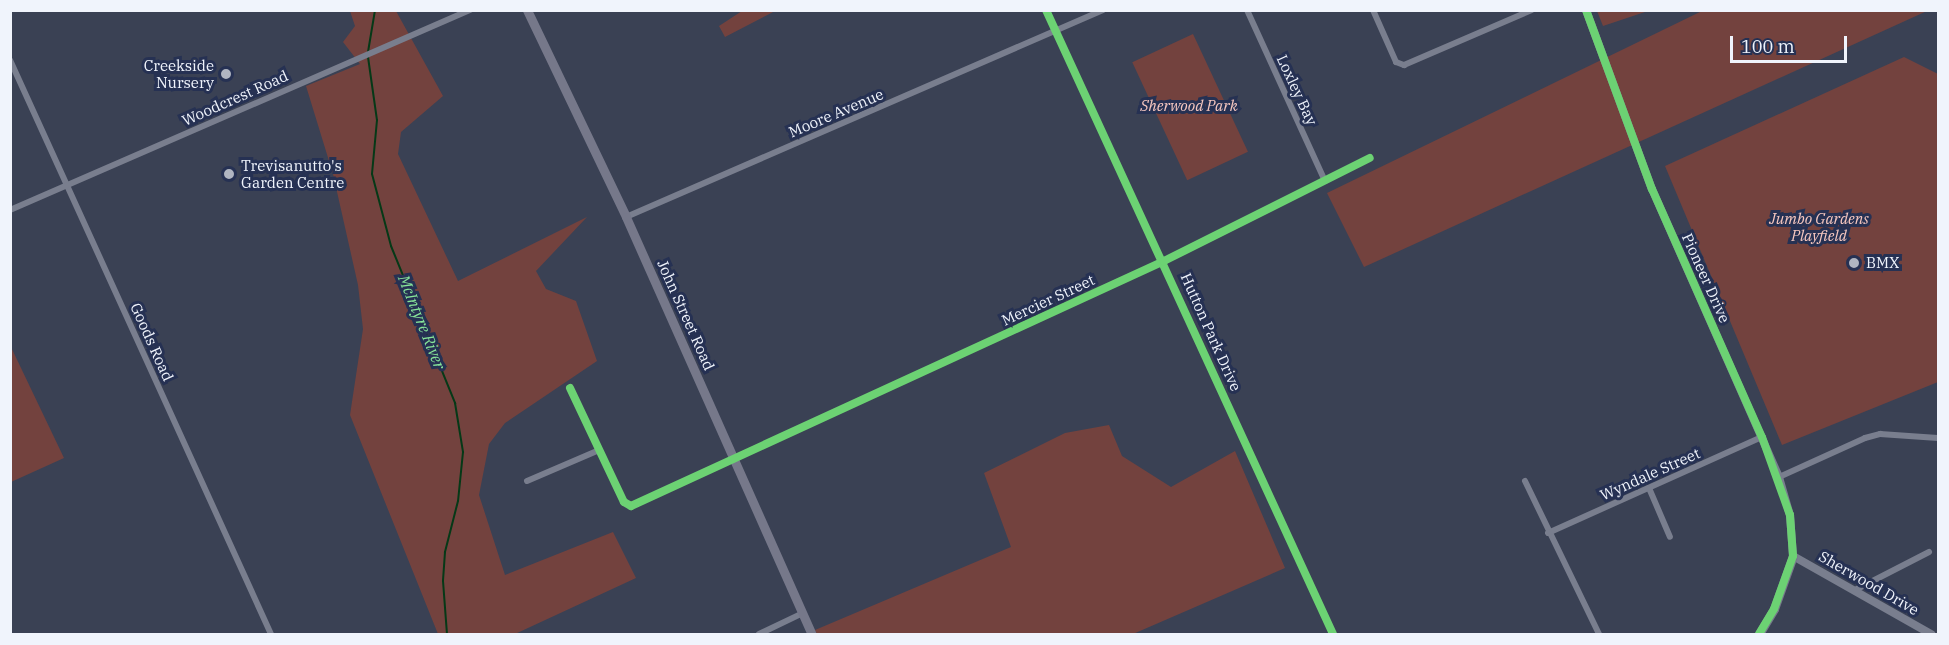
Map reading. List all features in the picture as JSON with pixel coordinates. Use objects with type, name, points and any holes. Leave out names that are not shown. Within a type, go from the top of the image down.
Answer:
[{"type":"main road","name":"John Street Road","points":[[527,10],[626,217],[812,634]]},
{"type":"main road","points":[[1760,634],[1774,609],[1793,556]]},
{"type":"street","name":"Woodcrest Road","points":[[10,210],[470,10]]},
{"type":"street","name":"Hutton Park Drive","points":[[1046,10],[1164,261],[1333,634]]},
{"type":"street","points":[[1056,32],[1103,10]]},
{"type":"street","name":"Loxley Bay","points":[[1247,10],[1325,180]]},
{"type":"street","points":[[1373,10],[1396,62],[1404,65],[1532,10]]},
{"type":"street","name":"Pioneer Drive","points":[[1586,10],[1652,189],[1779,477],[1790,515],[1793,556]]},
{"type":"street","name":"Moore Avenue","points":[[626,217],[1056,32]]},
{"type":"street","name":"Goods Road","points":[[10,60],[271,634]]},
{"type":"street","name":"Mercier Street","points":[[599,450],[624,502],[631,506],[735,461],[1164,261],[1370,158]]},
{"type":"street","points":[[527,481],[599,450],[570,388]]},
{"type":"street","points":[[1779,477],[1865,438],[1880,435],[1938,438]]},
{"type":"street","name":"Wyndale Street","points":[[1548,533],[1762,437]]},
{"type":"street","points":[[1525,481],[1548,533],[1599,634]]},
{"type":"street","points":[[1649,488],[1670,537]]},
{"type":"street","points":[[1857,589],[1929,552]]},
{"type":"street","name":"Sherwood Drive","points":[[1793,556],[1857,589],[1931,634]]},
{"type":"street","points":[[759,634],[803,613]]},
{"type":"green space","points":[[350,11],[396,11],[443,96],[401,132],[398,154],[458,281],[587,217],[536,271],[546,289],[576,301],[597,361],[505,423],[489,444],[479,495],[505,575],[613,532],[636,578],[515,634],[438,634],[350,415],[363,329],[358,285],[333,174],[306,86],[360,64],[343,42],[355,26]]},
{"type":"green space","points":[[742,11],[775,11],[725,37],[719,26]]},
{"type":"green space","points":[[1597,11],[1648,11],[1603,26]]},
{"type":"green space","points":[[1702,11],[1927,11],[1364,267],[1327,193]]},
{"type":"green space","name":"Sherwood Park","points":[[1193,34],[1248,152],[1187,180],[1132,62]]},
{"type":"green space","name":"Jumbo Gardens Playfield","points":[[1904,57],[1938,74],[1938,382],[1782,445],[1665,166]]},
{"type":"green space","points":[[10,345],[64,458],[11,482],[10,482]]},
{"type":"green space","points":[[1109,425],[1122,456],[1171,487],[1235,451],[1285,568],[1133,634],[817,634],[815,630],[1011,547],[984,473],[1065,433]]},
{"type":"waterway","name":"McIntyre River","points":[[368,52],[375,10]]},
{"type":"waterway","name":"McIntyre River","points":[[368,57],[377,120],[372,174],[391,246],[455,403],[463,452],[458,501],[445,552],[443,581],[447,634]]},
{"type":"cycle path","points":[[1046,10],[1333,634]]},
{"type":"cycle path","points":[[1586,10],[1652,189],[1762,437],[1790,515],[1793,556],[1774,609],[1759,634]]},
{"type":"cycle path","points":[[570,388],[624,502],[631,506],[1164,261],[1370,158]]},
{"type":"place","name":"Creekside Nursery","points":[[226,74]]},
{"type":"place","name":"Trevisanutto's Garden Centre","points":[[229,174]]},
{"type":"place","name":"BMX","points":[[1854,263]]}]
